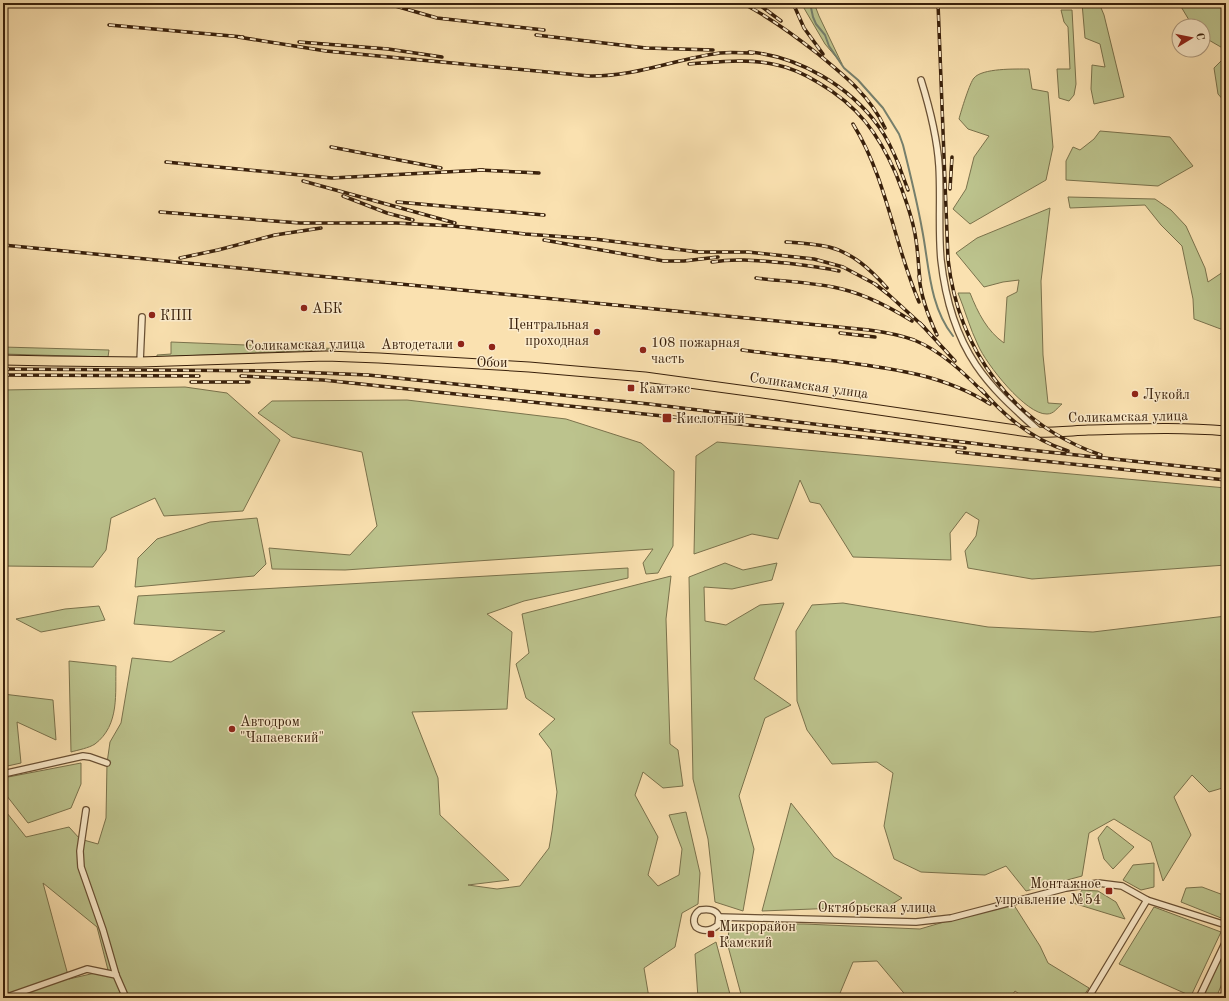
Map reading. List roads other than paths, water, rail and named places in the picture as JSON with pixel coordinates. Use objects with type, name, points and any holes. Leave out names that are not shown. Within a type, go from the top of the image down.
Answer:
[{"type":"main road","name":"Соликамская улица","points":[[3,360],[140,362],[326,356],[379,358],[582,371],[642,377],[769,394],[1017,431],[1041,432],[1155,428],[1226,431]]},
{"type":"street","points":[[921,80],[936,134],[939,166],[941,259],[952,312],[968,350],[985,377],[1013,408],[1041,432]]},
{"type":"street","points":[[140,362],[142,317]]},
{"type":"street","points":[[3,774],[83,756],[107,763]]},
{"type":"street","points":[[86,810],[80,851],[81,867],[103,930],[116,975],[126,998]]},
{"type":"street","name":"Октябрьская улица","points":[[719,917],[916,922],[951,918],[1066,888],[1098,883],[1122,886],[1147,900],[1226,925]]},
{"type":"street","points":[[1088,998],[1147,900]]},
{"type":"street","points":[[700,910],[712,910],[717,913],[719,917],[718,925],[710,930],[699,929],[694,923],[696,913],[700,910]]},
{"type":"street","points":[[1199,998],[1226,941]]},
{"type":"street","points":[[4,998],[87,969],[116,975]]},
{"type":"waterway","points":[[810,3],[816,24],[825,35],[829,46],[844,68],[858,80],[883,108],[899,134],[916,198],[934,298],[939,312],[953,336]]},
{"type":"railway","points":[[385,3],[437,18],[544,30]]},
{"type":"railway","points":[[742,3],[791,33],[838,70],[864,96],[872,106],[885,128]]},
{"type":"railway","points":[[757,3],[781,21]]},
{"type":"railway","points":[[793,3],[804,28],[823,54]]},
{"type":"railway","points":[[938,3],[948,259],[954,292],[964,324],[978,353],[995,380],[1017,404],[1041,425],[1070,442],[1101,455]]},
{"type":"railway","points":[[109,25],[243,37]]},
{"type":"railway","points":[[536,35],[646,48],[713,50]]},
{"type":"railway","points":[[238,37],[326,51],[589,76],[623,74],[720,53],[753,53]]},
{"type":"railway","points":[[299,42],[388,49],[442,57]]},
{"type":"railway","points":[[749,52],[786,60],[804,67],[838,86],[867,112],[879,127],[891,146],[900,168]]},
{"type":"railway","points":[[689,64],[744,61],[783,66],[799,72],[819,83],[845,101],[856,111],[874,133],[896,174],[915,235],[920,280]]},
{"type":"railway","points":[[853,124],[865,145],[874,167],[910,280],[919,302]]},
{"type":"railway","points":[[331,147],[441,168]]},
{"type":"railway","points":[[950,189],[952,157]]},
{"type":"railway","points":[[166,162],[332,178],[483,170]]},
{"type":"railway","points":[[898,163],[908,190]]},
{"type":"railway","points":[[479,170],[539,173]]},
{"type":"railway","points":[[303,181],[455,223]]},
{"type":"railway","points":[[343,196],[387,213],[413,220]]},
{"type":"railway","points":[[397,202],[544,215]]},
{"type":"railway","points":[[160,212],[300,223],[396,223],[453,226],[525,234],[594,239],[699,252],[748,252],[814,259],[843,267],[875,284],[924,327]]},
{"type":"railway","points":[[180,258],[275,235],[321,228]]},
{"type":"railway","points":[[544,240],[664,261],[684,261],[718,257]]},
{"type":"railway","points":[[786,242],[824,246],[846,253],[861,263],[887,288]]},
{"type":"railway","points":[[3,245],[875,331],[914,340],[933,350],[968,377],[984,393]]},
{"type":"railway","points":[[712,262],[731,260],[758,261],[806,265],[839,271]]},
{"type":"railway","points":[[919,276],[925,307],[937,335]]},
{"type":"railway","points":[[756,278],[814,284],[843,289],[874,300],[912,321]]},
{"type":"railway","points":[[920,323],[955,361]]},
{"type":"railway","points":[[840,333],[875,337]]},
{"type":"railway","points":[[742,350],[856,364],[915,374],[954,386],[990,404]]},
{"type":"railway","points":[[3,369],[273,371],[368,375],[649,404],[1020,449],[1226,471]]},
{"type":"railway","points":[[3,375],[199,376]]},
{"type":"railway","points":[[241,376],[323,380],[965,448]]},
{"type":"railway","points":[[191,382],[249,382]]},
{"type":"railway","points":[[981,389],[999,409],[1031,434],[1068,451]]},
{"type":"railway","points":[[957,452],[1226,480]]},
{"type":"place","name":"АБК","points":[[304,308]]},
{"type":"place","name":"КПП","points":[[152,315]]},
{"type":"place","name":"Центральная проходная","points":[[597,332]]},
{"type":"place","name":"Автодетали","points":[[461,344]]},
{"type":"place","name":"Обои","points":[[492,347]]},
{"type":"place","name":"108 пожарная часть","points":[[643,350]]},
{"type":"place","name":"Камтэкс","points":[[631,388]]},
{"type":"place","name":"Лукойл","points":[[1135,394]]},
{"type":"place","name":"Кислотный","points":[[667,418]]},
{"type":"place","name":"Автодром \"Чапаевский\"","points":[[232,729]]},
{"type":"place","name":"Монтажное управление №54","points":[[1109,891]]},
{"type":"place","name":"Микрорайон Камский","points":[[711,934]]}]
